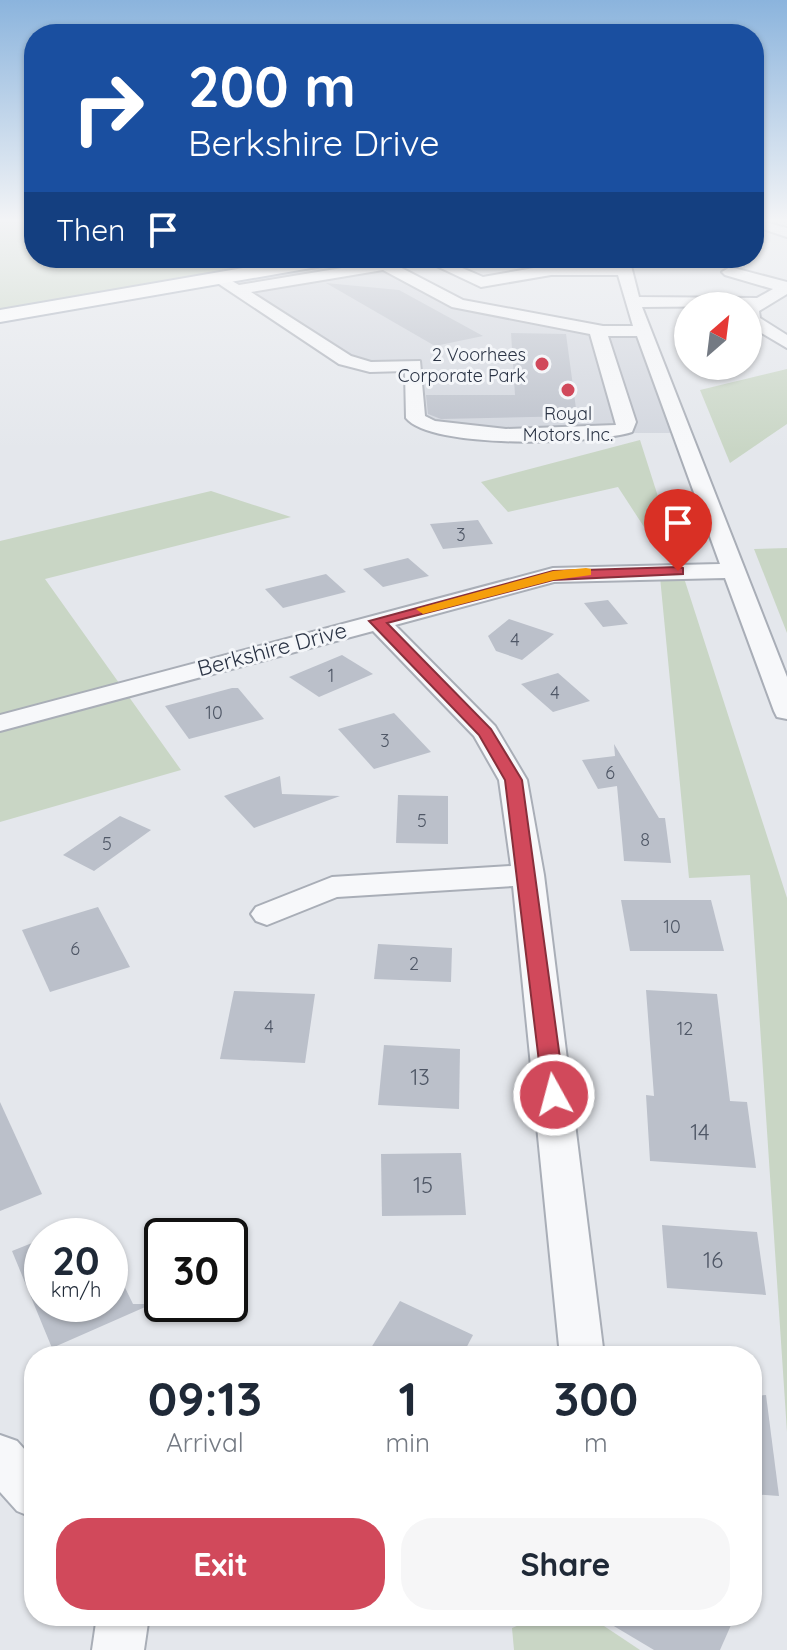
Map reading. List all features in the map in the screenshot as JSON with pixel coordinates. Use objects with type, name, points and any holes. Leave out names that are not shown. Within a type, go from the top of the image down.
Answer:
[{"type":"main road","points":[[0,316],[115,296]]},
{"type":"street","points":[[246,296],[356,364],[385,368],[414,365],[416,418],[429,428],[456,433],[609,433],[625,428],[626,422],[597,329]]},
{"type":"street","points":[[444,296],[458,304],[597,329],[643,329]]},
{"type":"street","points":[[632,297],[668,296]]},
{"type":"street","points":[[632,297],[674,299]]},
{"type":"street","points":[[632,297],[787,711]]},
{"type":"street","points":[[290,325],[313,320]]},
{"type":"street","points":[[762,327],[787,343]]},
{"type":"street","points":[[626,422],[678,422]]},
{"type":"street","name":"Berkshire Drive","points":[[0,723],[553,575],[736,571]]},
{"type":"street","points":[[377,621],[485,732],[513,780],[528,875],[581,1346]]},
{"type":"street","points":[[267,914],[332,887],[528,875]]},
{"type":"street","points":[[0,1457],[24,1484]]},
{"type":"street","points":[[118,1650],[122,1626]]},
{"type":"shaded area","points":[[247,296],[443,296],[458,304],[597,329],[642,327],[682,433],[456,433],[420,423],[414,365],[356,364]]},
{"type":"green space","points":[[0,296],[107,296],[0,314]]},
{"type":"green space","points":[[787,369],[787,424],[730,463],[700,390],[741,380],[762,380],[762,375]]},
{"type":"green space","points":[[640,440],[675,550],[659,550],[618,487],[508,512],[481,482]]},
{"type":"green space","points":[[211,491],[291,517],[45,579],[181,770],[0,822],[0,541]]},
{"type":"green space","points":[[787,548],[787,633],[754,549]]},
{"type":"green space","points":[[660,577],[684,578],[787,898],[787,1432],[750,875],[689,878]]},
{"type":"green space","points":[[604,1626],[640,1650],[514,1650],[512,1628]]},
{"type":"building","points":[[348,296],[410,296],[483,336],[435,346]]},
{"type":"building","name":"2 Voorhees Corporate Park","points":[[511,333],[566,334],[577,416],[441,419],[428,414],[426,395],[515,395]]},
{"type":"building","points":[[478,520],[493,544],[443,549],[430,524]]},
{"type":"building","points":[[408,558],[429,576],[383,587],[363,569]]},
{"type":"building","points":[[326,574],[346,592],[283,608],[265,589]]},
{"type":"building","points":[[608,600],[628,624],[603,627],[584,603]]},
{"type":"building","points":[[509,619],[554,634],[522,660],[496,651],[488,636]]},
{"type":"building","points":[[342,655],[373,674],[319,697],[289,677]]},
{"type":"building","points":[[558,673],[590,701],[553,712],[521,684]]},
{"type":"building","points":[[238,688],[264,719],[189,739],[165,706]]},
{"type":"building","points":[[394,713],[431,752],[374,769],[338,729]]},
{"type":"building","points":[[614,744],[659,818],[665,818],[671,863],[624,861],[617,786],[598,789],[582,760],[615,756]]},
{"type":"building","points":[[280,776],[282,794],[340,796],[254,828],[224,796]]},
{"type":"building","points":[[398,795],[448,796],[448,844],[396,843]]},
{"type":"building","points":[[120,816],[151,830],[94,871],[63,855]]},
{"type":"building","points":[[621,900],[711,900],[724,951],[630,951]]},
{"type":"building","points":[[98,907],[130,967],[50,992],[22,930]]},
{"type":"building","points":[[378,944],[452,948],[451,982],[374,979]]},
{"type":"building","points":[[646,990],[717,994],[730,1101],[747,1102],[756,1168],[650,1161],[646,1095],[654,1096]]},
{"type":"building","points":[[234,991],[315,994],[305,1063],[220,1059]]},
{"type":"building","points":[[384,1045],[460,1049],[459,1109],[378,1105]]},
{"type":"building","points":[[0,1102],[42,1194],[0,1211]]},
{"type":"building","points":[[461,1153],[466,1215],[382,1216],[381,1154]]},
{"type":"building","points":[[662,1225],[757,1232],[766,1295],[667,1288]]},
{"type":"building","points":[[24,1246],[24,1280],[12,1251]]},
{"type":"building","points":[[128,1294],[133,1304],[144,1304],[144,1308],[128,1315]]},
{"type":"building","points":[[400,1301],[473,1335],[467,1346],[372,1346]]},
{"type":"building","points":[[41,1322],[111,1322],[57,1346],[51,1346]]},
{"type":"building","points":[[762,1395],[766,1395],[779,1496],[762,1495]]},
{"type":"building","points":[[614,1626],[731,1626],[720,1650],[654,1650]]},
{"type":"slow traffic","points":[[423,609],[553,575],[586,572]]},
{"type":"place","name":"2 Voorhees Corporate Park","points":[[542,364]]},
{"type":"place","name":"Royal Motors Inc.","points":[[568,390]]},
{"type":"route","points":[[554,1095],[528,875],[513,780],[485,732],[377,621],[553,575],[678,571]]}]
